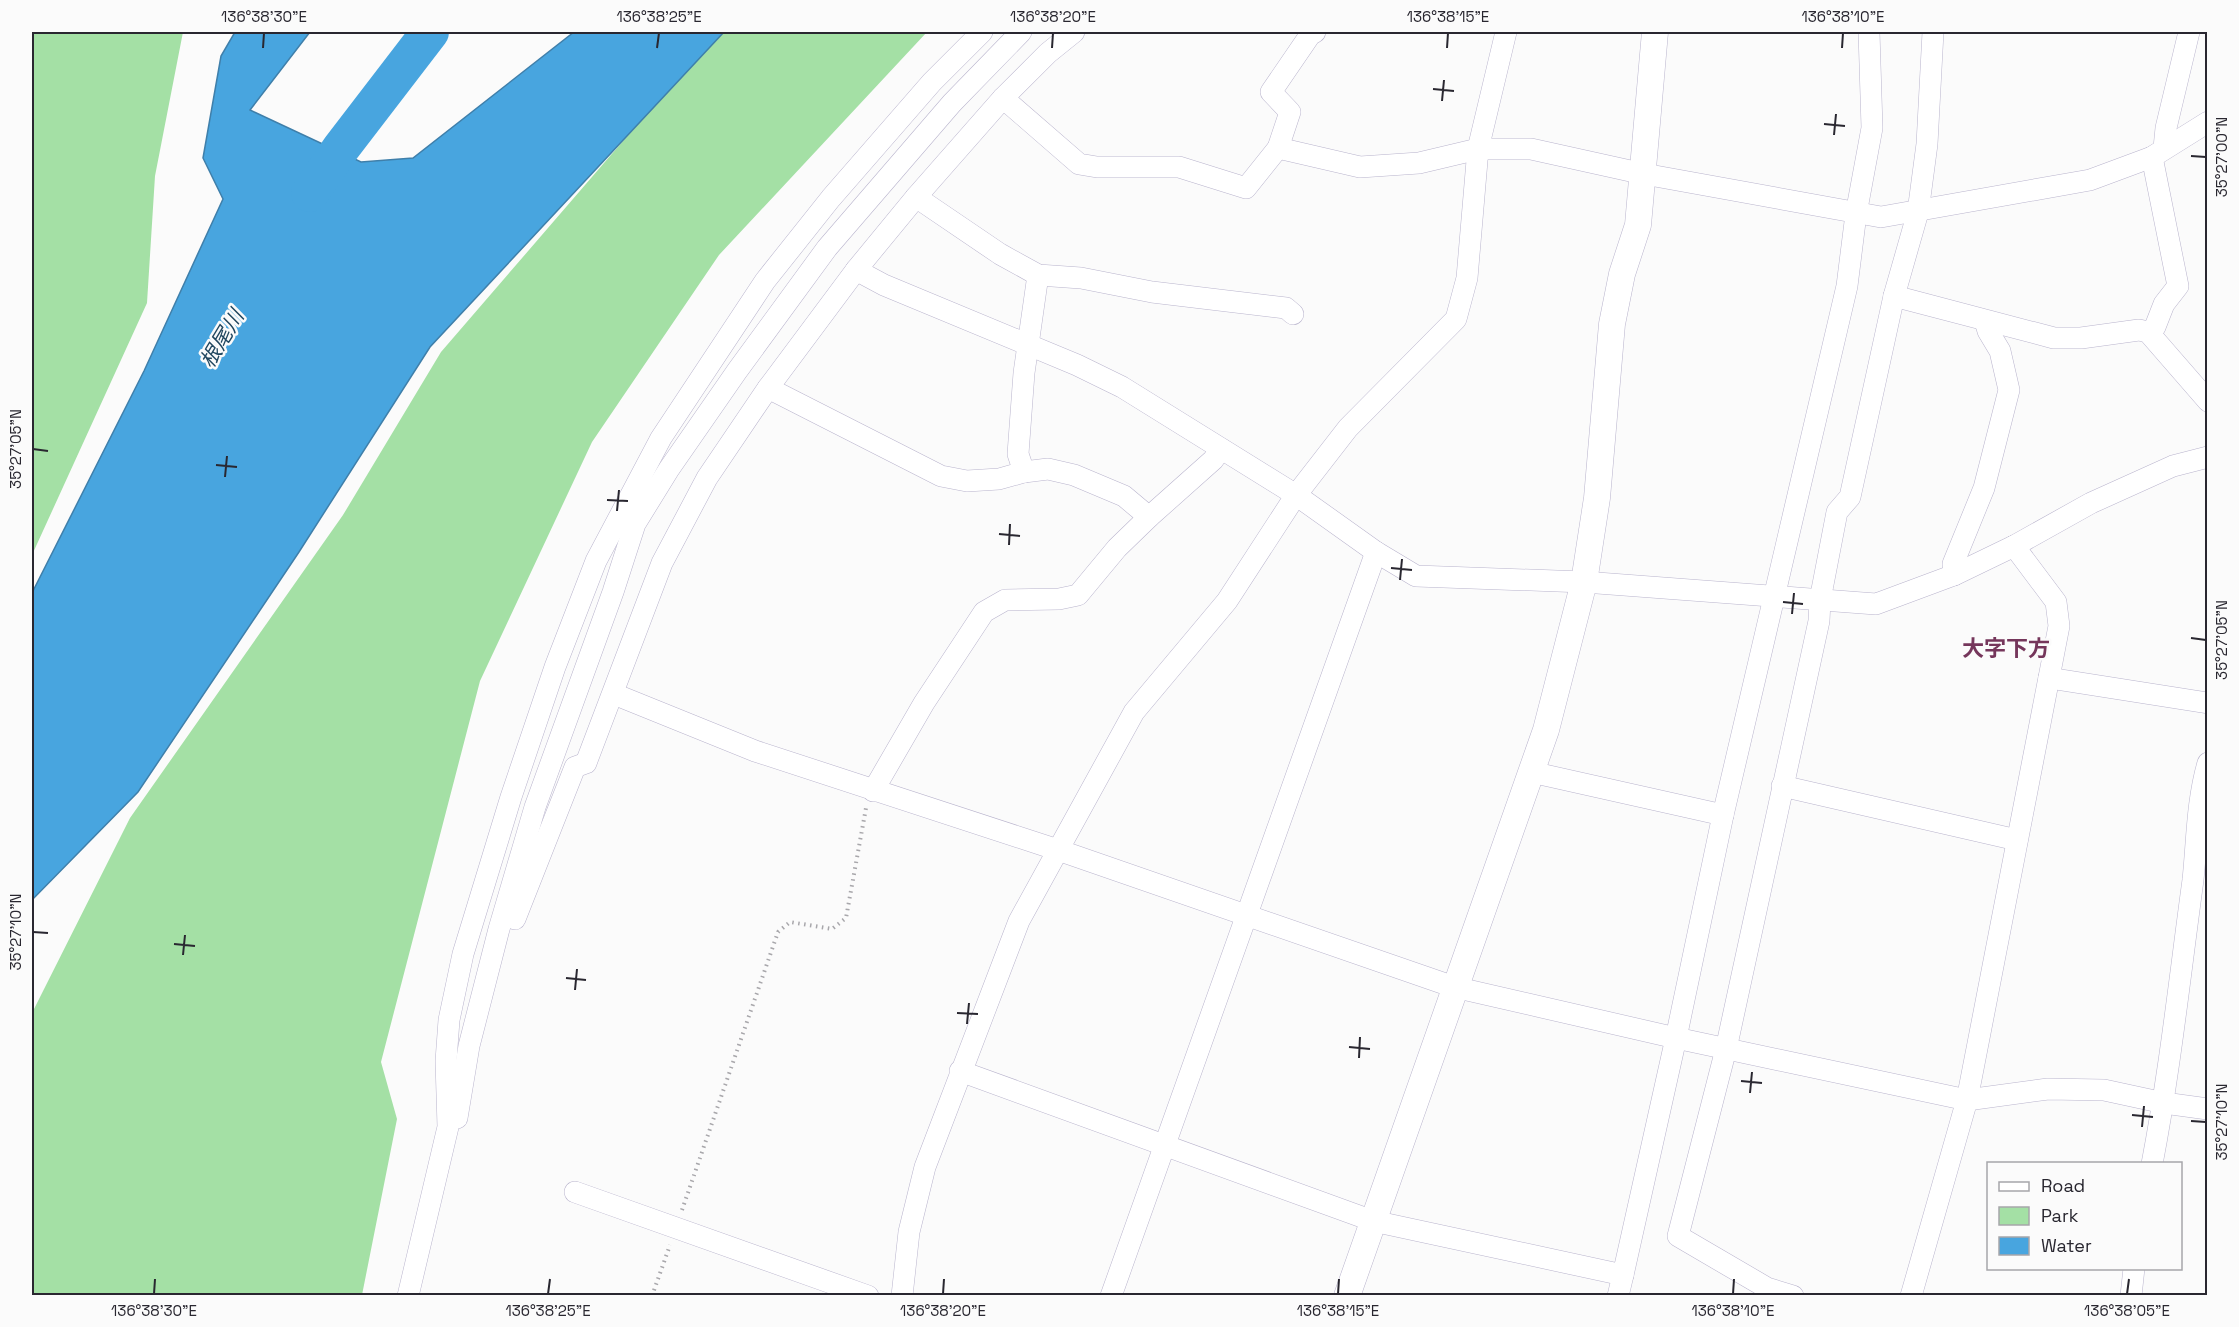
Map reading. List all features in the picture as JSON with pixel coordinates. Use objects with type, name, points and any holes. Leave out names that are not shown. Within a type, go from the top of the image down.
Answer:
[{"type":"street","points":[[408,1296],[448,1127],[446,1061],[449,1020],[463,954],[511,796],[555,667],[596,561],[661,438],[765,281],[847,180],[932,82],[982,32]]},
{"type":"street","points":[[448,1127],[458,1117],[469,1046],[499,929],[535,807],[613,592],[634,524],[737,371],[827,248],[952,103],[1021,32]]},
{"type":"street","points":[[499,929],[514,920],[575,767],[586,763],[662,563],[707,478],[768,388],[856,270],[916,197],[1004,98],[1048,53],[1074,32]]},
{"type":"street","points":[[1004,98],[1079,164],[1097,167],[1179,167],[1246,188],[1278,148],[1290,112],[1270,92],[1310,35],[1316,32]]},
{"type":"street","points":[[902,1296],[909,1232],[925,1167],[1019,921],[1134,712],[1227,602],[1296,495],[1348,428],[1456,319],[1467,278],[1478,149],[1506,32]]},
{"type":"street","points":[[1347,1296],[1531,772],[1555,699],[1584,582],[1597,498],[1612,324],[1622,274],[1638,225],[1655,32]]},
{"type":"street","points":[[1618,1296],[1723,815],[1847,286],[1856,214],[1872,128],[1869,32]]},
{"type":"street","points":[[1793,1296],[1765,1292],[1678,1236],[1726,1049],[1819,621],[1820,600],[1837,512],[1850,497],[1894,296],[1918,212],[1927,144],[1934,32]]},
{"type":"street","points":[[2148,332],[2155,327],[2164,304],[2178,286],[2158,152],[2189,32]]},
{"type":"street","points":[[1278,148],[1360,167],[1419,163],[1478,149],[1531,149],[1644,174],[1881,217],[2090,180],[2158,152],[2208,122]]},
{"type":"street","points":[[916,197],[1000,254],[1038,275],[1081,278],[1152,292],[1286,308],[1293,314]]},
{"type":"street","points":[[856,270],[884,285],[1077,365],[1122,387],[1296,495],[1376,552],[1416,576],[1584,582],[1876,604],[1954,575],[2014,546],[2091,503],[2173,466],[2208,457]]},
{"type":"street","points":[[1024,472],[1017,454],[1027,346],[1038,275]]},
{"type":"street","points":[[1894,296],[2054,338],[2081,338],[2139,330],[2148,332],[2208,401]]},
{"type":"street","points":[[1954,575],[1953,564],[1984,488],[2009,390],[2000,351],[1985,321]]},
{"type":"street","points":[[768,388],[941,476],[967,481],[999,479],[1024,472],[1048,469],[1074,475],[1124,496],[1149,517]]},
{"type":"street","points":[[873,791],[924,703],[984,612],[1005,600],[1059,599],[1078,595],[1117,548],[1213,460],[1221,449]]},
{"type":"street","points":[[1911,1296],[1967,1100],[2059,626],[2056,602],[2014,546]]},
{"type":"street","points":[[1111,1296],[1163,1144],[1376,552]]},
{"type":"street","points":[[2049,678],[2208,703]]},
{"type":"street","points":[[614,694],[755,751],[1058,850],[1454,987],[1676,1038],[1967,1100],[2048,1089],[2104,1090],[2164,1103],[2208,1109]]},
{"type":"street","points":[[2152,1162],[2164,1103],[2203,777],[2208,763]]},
{"type":"street","points":[[1531,772],[1723,815]]},
{"type":"street","points":[[1782,786],[2016,840]]},
{"type":"street","points":[[960,1071],[1373,1221],[1623,1275]]},
{"type":"street","points":[[576,1192],[868,1296]]},
{"type":"street","points":[[2131,1296],[2134,1270]]},
{"type":"path","points":[[652,1296],[778,932],[790,922],[832,929],[846,918],[864,813],[873,791]]},
{"type":"green space","points":[[32,32],[183,32],[155,176],[147,303],[32,555]]},
{"type":"green space","points":[[717,32],[927,32],[719,255],[592,442],[480,681],[381,1062],[397,1119],[362,1295],[32,1295],[32,1013],[130,818],[343,515],[441,352]]},
{"type":"water","points":[[235,32],[310,32],[250,110],[361,162],[413,158],[574,32],[724,32],[430,347],[299,552],[138,792],[32,900],[32,593],[144,371],[223,199],[203,158],[221,56]]},
{"type":"waterway","name":"根尾川","points":[[310,193],[341,148],[430,32]]},
{"type":"district","name":"大字下方","points":[[2006,648]]}]
